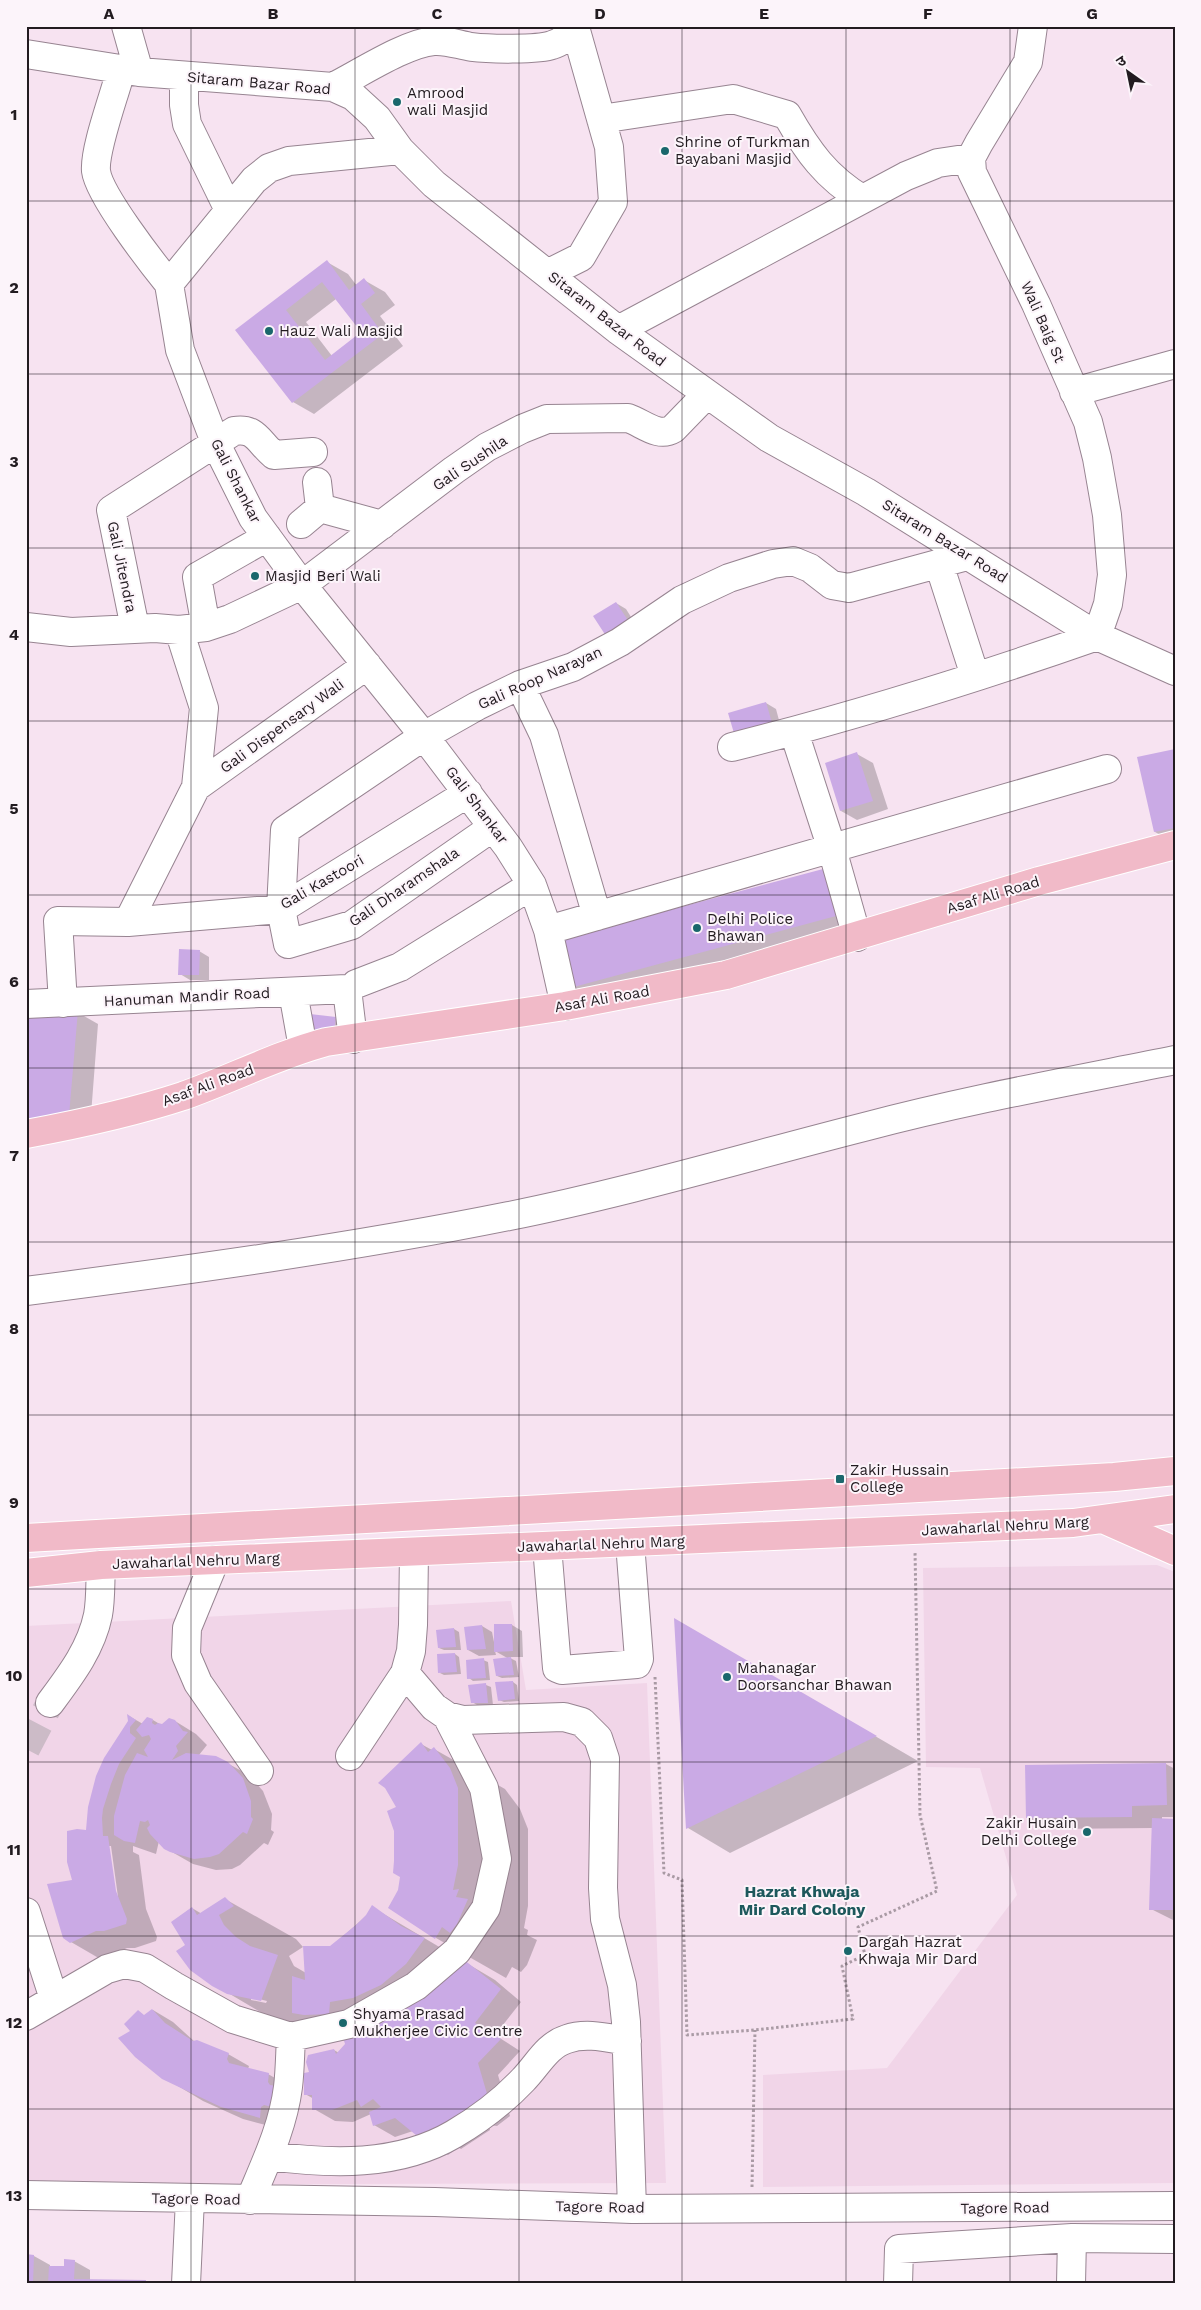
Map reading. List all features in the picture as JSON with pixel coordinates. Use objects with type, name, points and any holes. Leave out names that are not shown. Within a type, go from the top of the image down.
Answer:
[{"type":"main road","name":"Asaf Ali Road","points":[[26,1134],[108,1119],[184,1096],[303,1048],[326,1042],[565,1006],[726,975],[1039,881],[1175,844]]},
{"type":"main road","name":"Asaf Ali Road","points":[[26,1152],[112,1134],[189,1111],[308,1063],[329,1058],[567,1022],[729,990],[1043,896],[1175,864]]},
{"type":"main road","name":"Jawaharlal Nehru Marg","points":[[26,1538],[1114,1477],[1172,1470]]},
{"type":"main road","name":"Jawaharlal Nehru Marg","points":[[26,1573],[101,1565],[915,1531],[1105,1520],[1175,1509]]},
{"type":"main road","points":[[1105,1520],[1175,1551]]},
{"type":"street","points":[[126,26],[130,71],[98,152],[96,172],[103,190],[135,240],[169,284],[254,180],[270,168],[289,162],[400,150]]},
{"type":"street","points":[[618,330],[906,176],[938,163],[971,158],[1028,62],[1033,26]]},
{"type":"street","points":[[333,87],[406,49],[433,41],[478,47],[552,46],[567,37],[575,27]]},
{"type":"street","points":[[549,273],[581,257],[613,202],[609,147],[575,27]]},
{"type":"street","name":"Sitaram Bazar Road","points":[[26,54],[130,71],[184,77],[333,87],[353,96],[377,118],[400,150],[434,184],[549,273],[618,330],[706,395],[769,438],[866,492],[1097,636],[1175,671]]},
{"type":"street","points":[[184,77],[184,105],[187,124],[230,210]]},
{"type":"street","points":[[601,118],[733,99],[788,115],[804,145],[824,170],[841,186],[862,199]]},
{"type":"street","name":"Wali Baig St","points":[[971,158],[972,172],[977,185],[1036,304],[1088,422],[1097,458],[1107,515],[1112,575],[1108,604],[1097,636]]},
{"type":"street","name":"Gali Shankar","points":[[169,284],[180,350],[215,442],[254,518],[302,585],[424,736],[493,827],[532,885],[548,930],[565,1006]]},
{"type":"street","points":[[1074,392],[1175,364]]},
{"type":"street","name":"Gali Sushila","points":[[26,627],[71,632],[135,628],[179,630],[206,627],[230,619],[302,585],[486,448],[547,419],[628,418],[658,432],[667,433],[706,395]]},
{"type":"street","points":[[215,442],[234,431],[244,430],[256,436],[274,455],[313,452]]},
{"type":"street","name":"Gali Jitendra","points":[[135,628],[111,510],[215,442]]},
{"type":"street","points":[[312,504],[382,525]]},
{"type":"street","points":[[206,627],[197,577],[267,537]]},
{"type":"street","name":"Gali Roop Narayan","points":[[281,909],[284,830],[424,736],[477,706],[520,685],[573,667],[620,642],[682,600],[729,578],[773,564],[792,562],[810,568],[832,585],[849,588],[968,556]]},
{"type":"street","points":[[939,564],[975,676]]},
{"type":"street","points":[[128,922],[196,787],[204,708],[179,630]]},
{"type":"street","points":[[732,747],[794,732],[1097,636]]},
{"type":"street","name":"Gali Dispensary Wali","points":[[196,787],[367,665]]},
{"type":"street","points":[[520,685],[544,735],[597,916]]},
{"type":"street","points":[[794,732],[832,849],[857,937]]},
{"type":"street","points":[[548,930],[1107,769]]},
{"type":"street","name":"Gali Kastoori","points":[[63,1002],[58,921],[128,922],[281,909],[468,794]]},
{"type":"street","name":"Gali Dharamshala","points":[[281,909],[288,944],[352,925],[493,827]]},
{"type":"street","name":"Hanuman Mandir Road","points":[[26,1004],[293,992],[351,987],[400,967],[532,885]]},
{"type":"street","points":[[351,987],[353,1039]]},
{"type":"street","points":[[293,992],[303,1048]]},
{"type":"street","points":[[26,1291],[183,1270],[510,1216],[676,1176],[884,1122],[1006,1094],[1175,1060]]},
{"type":"street","points":[[547,1546],[557,1668],[562,1670],[637,1664],[639,1659],[630,1543]]},
{"type":"street","points":[[350,1756],[405,1673],[411,1651],[413,1625],[414,1552]]},
{"type":"street","points":[[215,1560],[187,1628],[186,1655],[198,1683],[259,1771]]},
{"type":"street","points":[[50,1703],[78,1667],[90,1642],[98,1614],[101,1565]]},
{"type":"street","points":[[405,1673],[434,1707],[447,1716],[463,1720],[564,1717],[582,1722],[598,1738],[605,1758],[603,1888],[605,1919],[622,1985],[627,2041],[632,2209]]},
{"type":"street","points":[[26,2016],[107,1968],[124,1964],[145,1968],[233,2019],[291,2037],[349,2024],[416,1986],[457,1951],[486,1908],[497,1859],[484,1788],[447,1716]]},
{"type":"street","points":[[28,1927],[54,1999]]},
{"type":"street","points":[[269,2156],[315,2162],[356,2161],[393,2157],[415,2151],[454,2134],[501,2100],[523,2080],[548,2050],[566,2039],[587,2035],[627,2041]]},
{"type":"street","points":[[250,2200],[269,2156],[281,2118],[288,2088],[291,2037]]},
{"type":"street","name":"Tagore Road","points":[[26,2195],[435,2202],[632,2209],[1175,2206]]},
{"type":"street","points":[[186,2284],[190,2198]]},
{"type":"street","points":[[1072,2238],[1072,2284]]},
{"type":"street","points":[[898,2284],[899,2249],[1072,2238],[1175,2239]]},
{"type":"path","points":[[654,1668],[664,1873],[682,1880],[687,2035],[755,2030],[853,2019],[842,1966],[865,1955],[858,1926],[937,1891],[920,1815],[915,1531]]},
{"type":"path","points":[[751,2208],[755,2030]]},
{"type":"shaded area","name":"Zakir Husain Delhi College","points":[[1157,1565],[1175,1572],[1175,2183],[763,2187],[763,2075],[887,2068],[1017,1895],[980,1768],[926,1767],[923,1568]]},
{"type":"shaded area","name":"Shyama Prasad Mukherjee Civic Centre","points":[[511,1601],[526,1690],[647,1683],[666,2183],[26,2185],[26,1626]]},
{"type":"building","name":"Hauz Wali Masjid","points":[[327,260],[349,290],[364,278],[375,293],[361,304],[383,334],[292,403],[235,330]],"holes":[[[322,282],[361,332],[325,360],[286,310]]]},
{"type":"building","points":[[616,602],[629,622],[606,636],[593,616]]},
{"type":"building","points":[[766,702],[774,730],[736,740],[728,713]]},
{"type":"building","points":[[1175,749],[1175,828],[1154,832],[1137,757]]},
{"type":"building","points":[[857,752],[873,801],[840,811],[825,763]]},
{"type":"building","name":"Delhi Police Bhawan","points":[[823,869],[836,916],[570,988],[558,940]]},
{"type":"building","points":[[179,949],[200,950],[199,975],[178,975]]},
{"type":"building","points":[[78,1010],[69,1116],[26,1121],[26,1011]]},
{"type":"building","points":[[310,1014],[336,1017],[334,1032],[308,1029]]},
{"type":"building","name":"Mahanagar Doorsanchar Bhawan","points":[[674,1618],[877,1736],[686,1829]]},
{"type":"building","points":[[494,1624],[512,1624],[513,1651],[494,1652]]},
{"type":"building","points":[[482,1625],[486,1649],[467,1650],[464,1627]]},
{"type":"building","points":[[454,1628],[456,1647],[438,1648],[436,1630]]},
{"type":"building","points":[[455,1653],[457,1672],[438,1673],[437,1654]]},
{"type":"building","points":[[511,1657],[514,1675],[496,1676],[493,1659]]},
{"type":"building","points":[[484,1658],[486,1678],[467,1679],[466,1660]]},
{"type":"building","points":[[513,1681],[515,1699],[498,1701],[495,1682]]},
{"type":"building","points":[[486,1683],[488,1703],[471,1703],[468,1685]]},
{"type":"building","points":[[127,1714],[136,1720],[130,1727],[130,1733],[136,1738],[119,1764],[103,1809],[102,1818],[103,1836],[108,1836],[116,1891],[127,1919],[126,1924],[104,1931],[96,1931],[70,1943],[63,1938],[47,1884],[72,1880],[67,1862],[67,1831],[86,1830],[88,1807],[96,1776],[104,1758],[128,1721]]},
{"type":"building","points":[[147,1717],[153,1719],[152,1723],[155,1725],[158,1723],[162,1724],[169,1718],[175,1720],[183,1731],[188,1732],[176,1746],[178,1751],[172,1760],[186,1753],[216,1756],[228,1762],[243,1778],[251,1801],[251,1817],[253,1819],[247,1834],[243,1832],[219,1854],[194,1859],[170,1852],[164,1849],[150,1834],[147,1828],[150,1825],[148,1820],[145,1822],[140,1821],[135,1843],[124,1841],[114,1835],[114,1816],[125,1775],[137,1753],[148,1757],[144,1750],[151,1739],[149,1735],[142,1737],[136,1730]]},
{"type":"building","points":[[421,1742],[428,1752],[434,1747],[450,1768],[458,1788],[458,1865],[453,1890],[459,1889],[456,1897],[468,1899],[457,1924],[450,1933],[442,1927],[435,1939],[388,1908],[398,1890],[400,1877],[393,1873],[394,1831],[387,1811],[396,1807],[385,1788],[378,1783]]},
{"type":"building","points":[[1166,1763],[1167,1805],[1132,1806],[1132,1817],[1026,1818],[1025,1765]]},
{"type":"building","points":[[1152,1818],[1175,1819],[1175,1910],[1149,1910]]},
{"type":"building","points":[[225,1897],[234,1906],[219,1915],[224,1925],[236,1937],[250,1946],[278,1955],[261,2001],[227,1994],[212,1986],[190,1970],[176,1951],[185,1945],[171,1922],[192,1907],[197,1915]]},
{"type":"building","points":[[372,1905],[401,1926],[425,1938],[406,1964],[381,1985],[353,1998],[330,2002],[329,2014],[304,2015],[292,2013],[292,1976],[305,1980],[303,1946],[330,1946],[356,1925],[366,1915]]},
{"type":"building","points":[[463,1959],[501,1989],[475,2023],[501,2039],[478,2063],[490,2104],[427,2144],[395,2118],[373,2126],[369,2112],[381,2107],[373,2099],[361,2107],[357,2100],[332,2110],[312,2110],[312,2095],[304,2095],[304,2073],[309,2072],[306,2062],[308,2055],[334,2049],[336,2054],[345,2044],[343,2037]]},
{"type":"building","points":[[152,2009],[165,2023],[193,2041],[197,2040],[229,2053],[227,2059],[229,2063],[269,2073],[268,2082],[270,2085],[276,2086],[276,2108],[264,2105],[261,2107],[260,2118],[221,2107],[162,2079],[135,2057],[118,2038],[130,2031],[124,2024],[138,2010],[144,2015]]},
{"type":"building","points":[[26,2254],[34,2255],[33,2284],[26,2284]]},
{"type":"building","points":[[64,2259],[75,2260],[74,2279],[146,2280],[146,2284],[48,2284],[49,2266],[64,2266]]},
{"type":"tunnel","points":[[26,1749],[50,1703]]},
{"type":"place","name":"Amrood wali Masjid","points":[[397,102]]},
{"type":"place","name":"Shrine of Turkman Bayabani Masjid","points":[[665,151]]},
{"type":"place","name":"Hauz Wali Masjid","points":[[269,331]]},
{"type":"place","name":"Masjid Beri Wali","points":[[255,576]]},
{"type":"place","name":"Delhi Police Bhawan","points":[[697,928]]},
{"type":"place","name":"Zakir Hussain College","points":[[840,1479]]},
{"type":"place","name":"Mahanagar Doorsanchar Bhawan","points":[[727,1677]]},
{"type":"place","name":"Zakir Husain Delhi College","points":[[1087,1832]]},
{"type":"place","name":"Dargah Hazrat Khwaja Mir Dard","points":[[848,1951]]},
{"type":"place","name":"Shyama Prasad Mukherjee Civic Centre","points":[[343,2023]]},
{"type":"district","name":"Hazrat Khwaja Mir Dard Colony","points":[[802,1900]]}]
